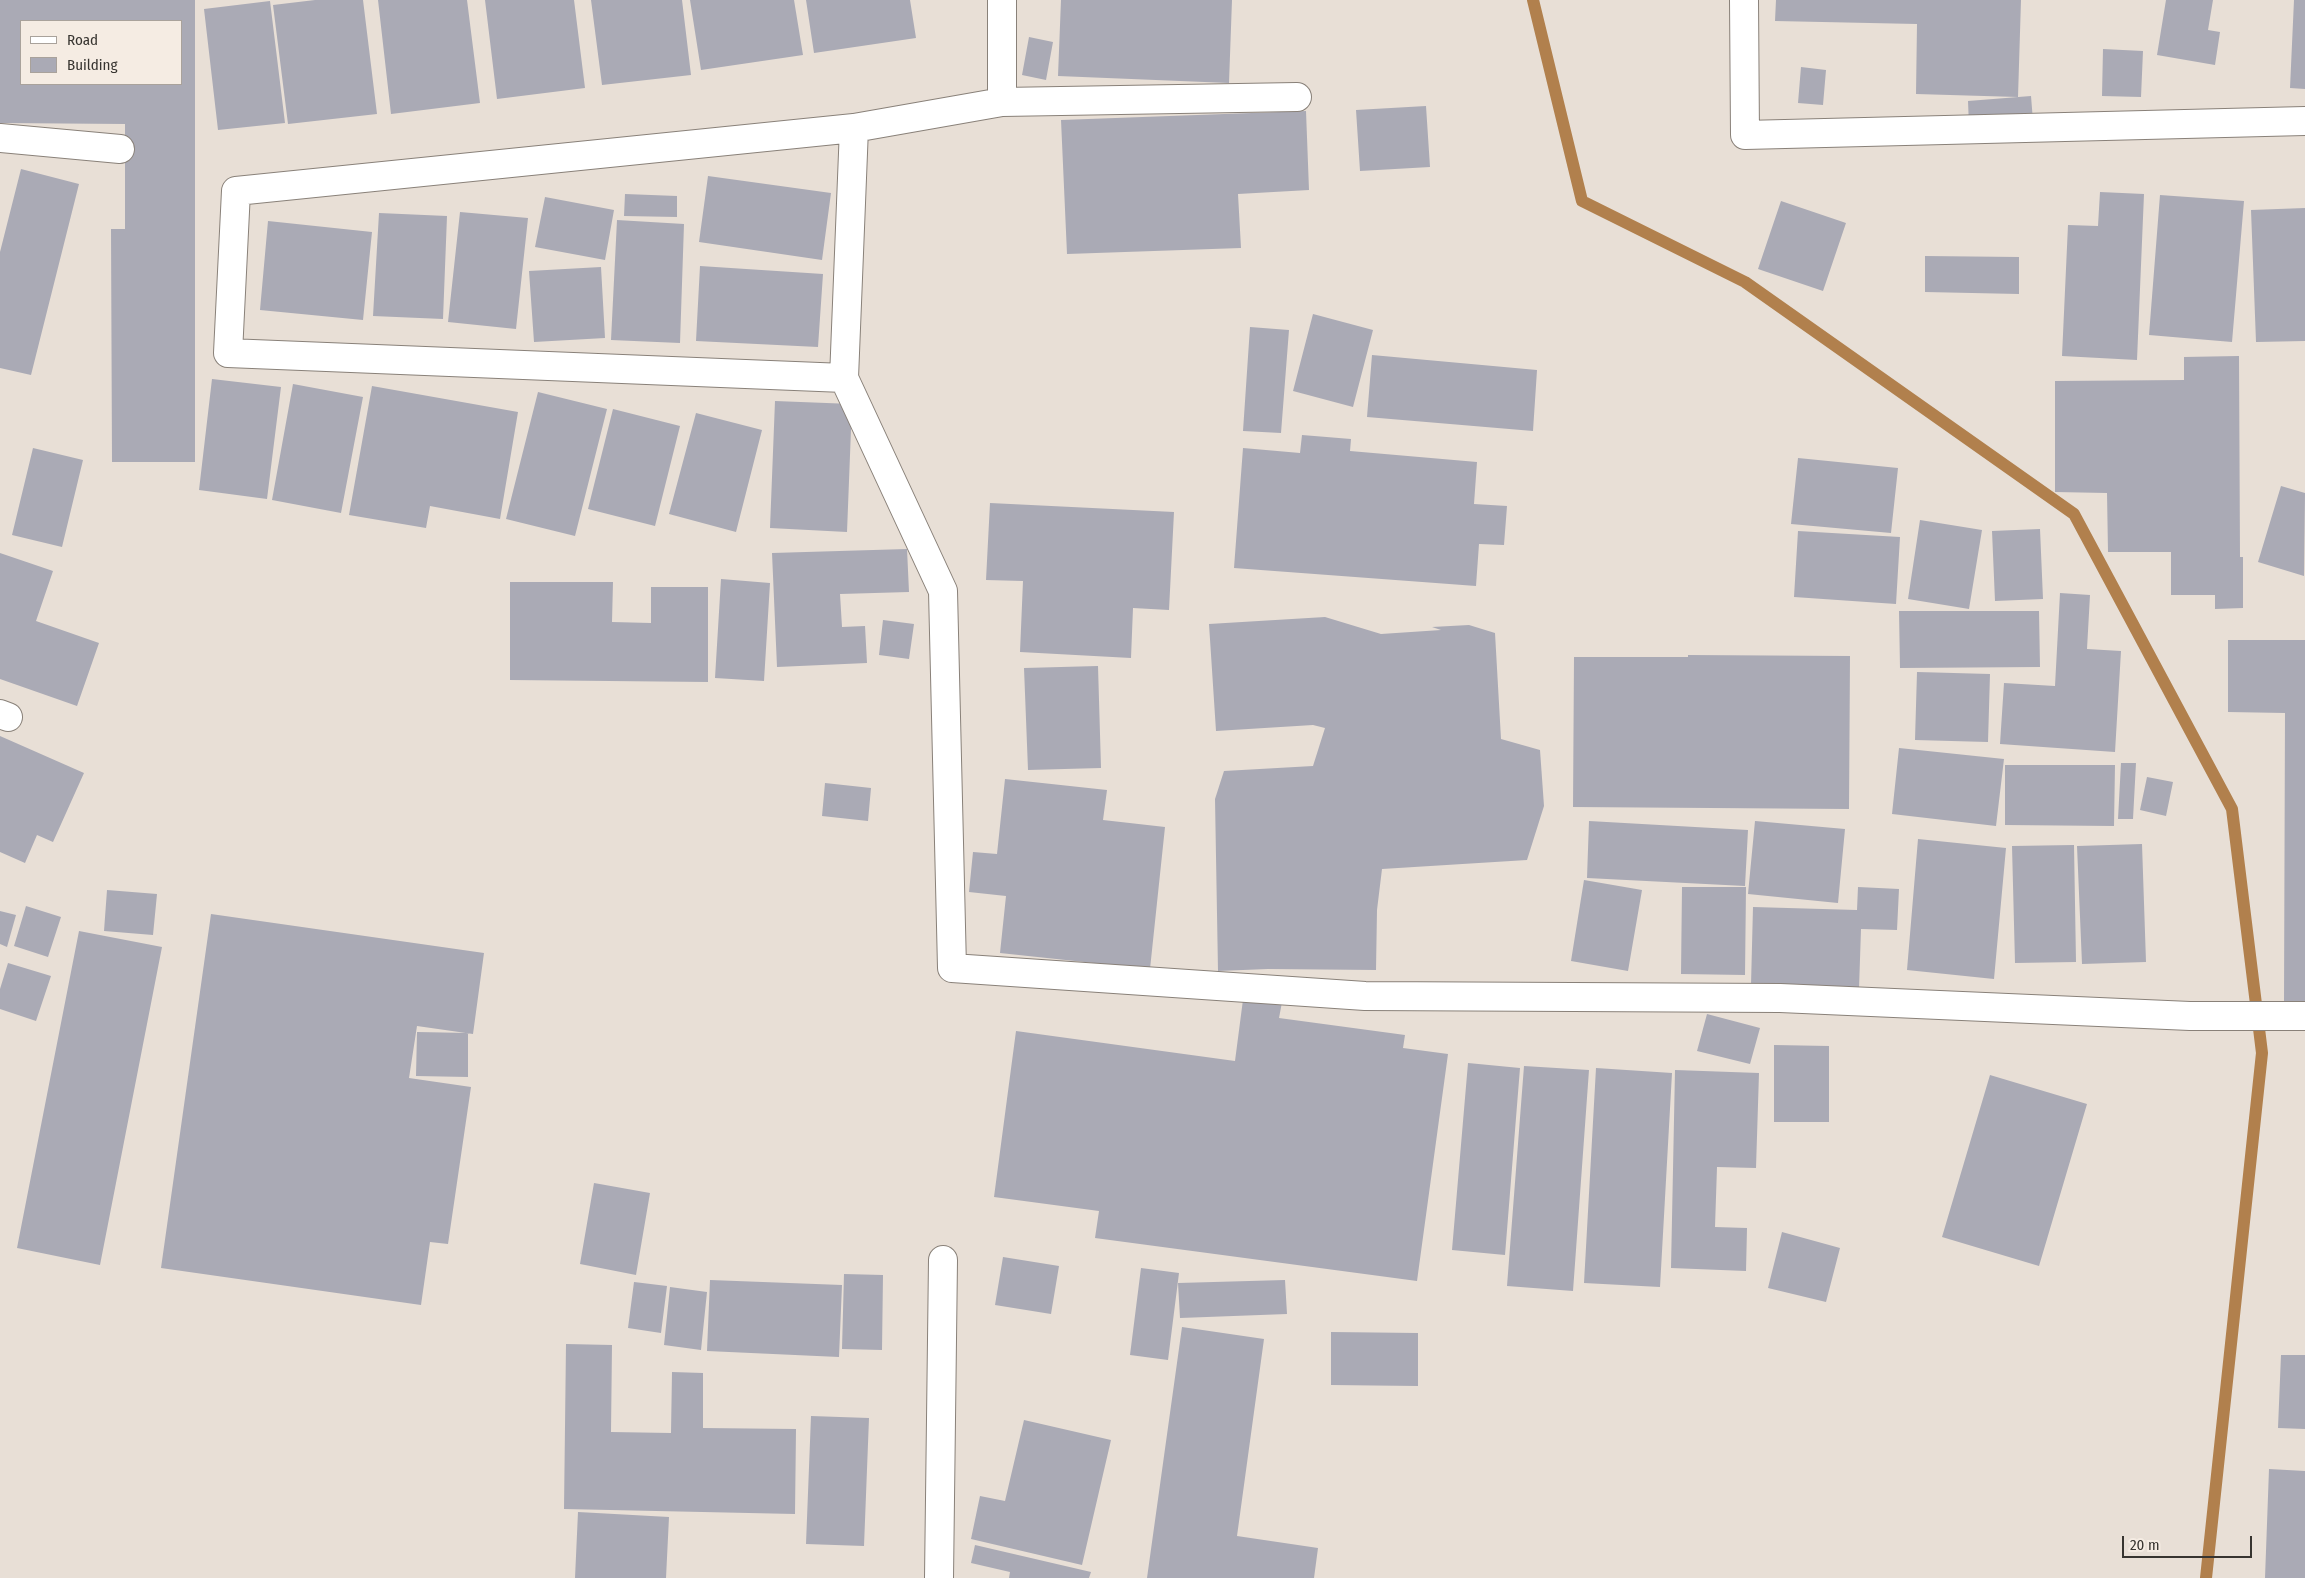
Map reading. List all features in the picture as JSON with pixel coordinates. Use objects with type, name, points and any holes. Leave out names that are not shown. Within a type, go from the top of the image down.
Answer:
[{"type":"street","points":[[1002,0],[1002,102]]},
{"type":"street","points":[[1744,0],[1745,136],[2305,121]]},
{"type":"street","points":[[844,378],[228,353],[236,191],[854,128],[1002,102],[1297,97]]},
{"type":"street","points":[[854,128],[844,378],[944,592],[952,968],[1365,996],[1780,998],[2190,1016],[2296,1016]]},
{"type":"street","points":[[0,138],[120,149]]},
{"type":"street","points":[[939,1578],[943,1260]]},
{"type":"building","points":[[0,0],[195,0],[195,462],[112,462],[111,229],[125,229],[125,124],[0,123]]},
{"type":"building","points":[[315,0],[363,0],[377,114],[288,124],[273,5]]},
{"type":"building","points":[[378,0],[467,0],[480,103],[391,114]]},
{"type":"building","points":[[485,0],[574,0],[585,88],[497,99]]},
{"type":"building","points":[[591,0],[682,0],[691,75],[602,85]]},
{"type":"building","points":[[690,0],[794,0],[803,55],[701,70]]},
{"type":"building","points":[[806,0],[910,0],[916,38],[814,53]]},
{"type":"building","points":[[1061,0],[1232,0],[1229,83],[1058,76]]},
{"type":"building","points":[[1776,0],[2021,0],[2018,97],[1916,94],[1917,24],[1775,21]]},
{"type":"building","points":[[2166,0],[2213,0],[2208,30],[2220,32],[2215,65],[2157,55]]},
{"type":"building","points":[[2294,0],[2305,0],[2305,89],[2290,88]]},
{"type":"building","points":[[270,1],[285,123],[218,130],[204,9]]},
{"type":"building","points":[[1029,37],[1053,42],[1046,80],[1022,75]]},
{"type":"building","points":[[2103,49],[2143,51],[2141,97],[2102,96]]},
{"type":"building","points":[[1801,67],[1826,70],[1823,105],[1798,103]]},
{"type":"building","points":[[2031,96],[2033,121],[1969,126],[1968,101]]},
{"type":"building","points":[[1426,106],[1430,167],[1360,171],[1356,110]]},
{"type":"building","points":[[1306,111],[1309,190],[1238,194],[1241,248],[1067,254],[1061,120]]},
{"type":"building","points":[[21,169],[79,184],[31,375],[0,368],[0,252]]},
{"type":"building","points":[[708,176],[831,193],[822,260],[699,242]]},
{"type":"building","points":[[2100,192],[2144,194],[2137,360],[2062,356],[2068,225],[2098,226]]},
{"type":"building","points":[[625,194],[677,196],[677,217],[624,216]]},
{"type":"building","points":[[2160,195],[2244,201],[2232,342],[2149,335]]},
{"type":"building","points":[[545,197],[614,210],[605,260],[535,247]]},
{"type":"building","points":[[1781,201],[1846,223],[1823,291],[1758,269]]},
{"type":"building","points":[[2305,208],[2305,341],[2256,342],[2251,210]]},
{"type":"building","points":[[460,212],[528,218],[516,329],[448,322]]},
{"type":"building","points":[[379,213],[447,216],[443,319],[373,316]]},
{"type":"building","points":[[617,220],[684,224],[680,343],[611,340]]},
{"type":"building","points":[[268,221],[372,232],[363,320],[260,310]]},
{"type":"building","points":[[1925,256],[2019,257],[2019,294],[1925,292]]},
{"type":"building","points":[[700,266],[823,274],[818,347],[696,341]]},
{"type":"building","points":[[601,267],[605,338],[534,342],[529,271]]},
{"type":"building","points":[[1313,314],[1373,330],[1353,407],[1293,391]]},
{"type":"building","points":[[1250,327],[1289,330],[1281,433],[1243,431]]},
{"type":"building","points":[[1372,355],[1537,370],[1533,431],[1367,417]]},
{"type":"building","points":[[2239,356],[2240,557],[2243,557],[2243,608],[2215,609],[2215,595],[2171,595],[2171,552],[2108,552],[2107,493],[2055,492],[2055,381],[2184,380],[2184,357]]},
{"type":"building","points":[[212,379],[281,387],[267,499],[199,490]]},
{"type":"building","points":[[293,384],[363,397],[341,513],[272,500]]},
{"type":"building","points":[[372,386],[518,412],[500,519],[430,506],[426,528],[349,515]]},
{"type":"building","points":[[538,392],[607,409],[575,536],[506,519]]},
{"type":"building","points":[[775,401],[852,404],[847,532],[770,528]]},
{"type":"building","points":[[613,409],[680,426],[655,526],[588,509]]},
{"type":"building","points":[[696,413],[762,430],[736,532],[669,514]]},
{"type":"building","points":[[1302,435],[1351,439],[1350,451],[1477,462],[1474,504],[1507,506],[1504,545],[1479,544],[1476,586],[1234,568],[1243,448],[1300,453]]},
{"type":"building","points":[[33,448],[83,460],[62,547],[12,535]]},
{"type":"building","points":[[1798,458],[1898,468],[1891,533],[1791,524]]},
{"type":"building","points":[[2281,486],[2305,493],[2304,576],[2258,562]]},
{"type":"building","points":[[990,503],[1174,512],[1169,610],[1133,608],[1131,658],[1020,652],[1023,581],[986,580]]},
{"type":"building","points":[[1920,520],[1982,530],[1969,609],[1908,599]]},
{"type":"building","points":[[2040,529],[2043,599],[1995,601],[1992,531]]},
{"type":"building","points":[[1798,531],[1900,537],[1896,604],[1794,597]]},
{"type":"building","points":[[907,549],[909,592],[840,594],[842,627],[865,626],[867,663],[777,667],[772,553]]},
{"type":"building","points":[[0,553],[53,571],[36,621],[99,643],[77,706],[0,679]]},
{"type":"building","points":[[721,579],[770,583],[764,681],[715,678]]},
{"type":"building","points":[[510,582],[613,582],[612,622],[651,623],[651,587],[708,587],[708,682],[510,680]]},
{"type":"building","points":[[2060,593],[2090,595],[2087,649],[2121,651],[2115,752],[2000,744],[2004,683],[2055,686]]},
{"type":"building","points":[[1899,611],[2039,611],[2040,667],[1900,668]]},
{"type":"building","points":[[1325,617],[1381,634],[1441,630],[1432,627],[1469,625],[1495,633],[1501,739],[1540,750],[1544,806],[1527,860],[1382,869],[1377,910],[1376,970],[1268,969],[1218,971],[1215,799],[1224,771],[1313,766],[1325,728],[1313,725],[1216,731],[1209,624]]},
{"type":"building","points":[[883,620],[914,624],[909,659],[879,655]]},
{"type":"building","points":[[2228,640],[2305,640],[2305,1001],[2284,1001],[2285,713],[2228,712]]},
{"type":"building","points":[[1688,655],[1850,656],[1849,809],[1573,807],[1574,657],[1688,657]]},
{"type":"building","points":[[1098,666],[1101,768],[1028,770],[1024,668]]},
{"type":"building","points":[[1917,672],[1990,674],[1988,742],[1915,740]]},
{"type":"building","points":[[0,736],[84,773],[53,842],[37,835],[25,863],[0,852]]},
{"type":"building","points":[[1899,748],[2004,759],[1996,826],[1892,814]]},
{"type":"building","points":[[2121,763],[2136,763],[2133,819],[2118,819]]},
{"type":"building","points":[[2005,765],[2115,765],[2114,826],[2005,825]]},
{"type":"building","points":[[2147,777],[2173,782],[2166,816],[2140,810]]},
{"type":"building","points":[[1005,779],[1107,790],[1103,820],[1165,827],[1150,969],[1000,953],[1006,896],[969,892],[973,852],[997,854]]},
{"type":"building","points":[[825,783],[871,788],[868,821],[822,816]]},
{"type":"building","points":[[1589,821],[1748,830],[1745,886],[1587,878]]},
{"type":"building","points":[[1755,821],[1845,829],[1838,903],[1748,894]]},
{"type":"building","points":[[1918,839],[2006,848],[1994,979],[1907,970]]},
{"type":"building","points":[[2142,844],[2146,962],[2082,964],[2077,846]]},
{"type":"building","points":[[2074,845],[2076,962],[2015,963],[2012,846]]},
{"type":"building","points":[[1584,880],[1642,890],[1628,971],[1571,961]]},
{"type":"building","points":[[1682,887],[1746,887],[1745,975],[1681,974]]},
{"type":"building","points":[[1858,887],[1899,889],[1897,930],[1861,929],[1859,989],[1751,985],[1753,907],[1857,910]]},
{"type":"building","points":[[107,890],[157,894],[153,935],[104,931]]},
{"type":"building","points":[[26,906],[61,917],[48,957],[14,946]]},
{"type":"building","points":[[0,911],[16,915],[7,947],[0,944]]},
{"type":"building","points":[[211,914],[484,953],[473,1034],[417,1026],[409,1078],[471,1087],[448,1244],[430,1242],[421,1305],[161,1268]]},
{"type":"building","points":[[79,931],[162,947],[100,1265],[17,1248]]},
{"type":"building","points":[[8,963],[51,976],[36,1021],[0,1009],[0,989]]},
{"type":"building","points":[[1244,992],[1283,997],[1279,1018],[1405,1035],[1403,1048],[1448,1054],[1417,1281],[1095,1238],[1099,1211],[994,1197],[1016,1031],[1235,1061]]},
{"type":"building","points":[[1707,1014],[1760,1028],[1750,1064],[1697,1051]]},
{"type":"building","points":[[417,1032],[468,1033],[468,1077],[416,1076]]},
{"type":"building","points":[[1774,1045],[1829,1046],[1829,1122],[1774,1122]]},
{"type":"building","points":[[1468,1063],[1520,1068],[1505,1255],[1452,1250]]},
{"type":"building","points":[[1524,1066],[1589,1070],[1573,1291],[1507,1286]]},
{"type":"building","points":[[1596,1068],[1672,1073],[1660,1287],[1584,1283]]},
{"type":"building","points":[[1675,1070],[1759,1073],[1756,1168],[1717,1167],[1715,1227],[1747,1228],[1746,1271],[1671,1268]]},
{"type":"building","points":[[1990,1075],[2087,1104],[2039,1266],[1942,1237]]},
{"type":"building","points":[[594,1183],[650,1193],[636,1275],[580,1264]]},
{"type":"building","points":[[1782,1232],[1840,1248],[1826,1302],[1768,1288]]},
{"type":"building","points":[[1003,1257],[1059,1266],[1051,1314],[995,1305]]},
{"type":"building","points":[[1141,1268],[1179,1273],[1168,1360],[1130,1355]]},
{"type":"building","points":[[844,1274],[883,1275],[882,1350],[842,1349]]},
{"type":"building","points":[[710,1280],[842,1285],[839,1357],[707,1351]]},
{"type":"building","points":[[1285,1280],[1287,1314],[1180,1318],[1178,1283]]},
{"type":"building","points":[[634,1282],[667,1286],[661,1333],[628,1328]]},
{"type":"building","points":[[670,1287],[707,1292],[701,1350],[664,1345]]},
{"type":"building","points":[[1182,1327],[1264,1339],[1237,1536],[1318,1548],[1314,1578],[1147,1578]]},
{"type":"building","points":[[1331,1332],[1418,1333],[1418,1386],[1331,1385]]},
{"type":"building","points":[[566,1344],[612,1345],[611,1432],[671,1433],[672,1372],[703,1373],[703,1428],[796,1429],[795,1514],[564,1509]]},
{"type":"building","points":[[2281,1355],[2305,1355],[2305,1429],[2278,1428]]},
{"type":"building","points":[[811,1416],[869,1418],[864,1546],[806,1544]]},
{"type":"building","points":[[1024,1420],[1111,1440],[1082,1565],[971,1539],[980,1496],[1005,1501]]},
{"type":"building","points":[[2269,1469],[2305,1471],[2305,1578],[2265,1578]]},
{"type":"building","points":[[578,1512],[669,1517],[666,1578],[575,1578]]},
{"type":"building","points":[[975,1545],[1091,1572],[1089,1578],[1009,1578],[1010,1572],[971,1563]]},
{"type":"waterway","points":[[1533,0],[1582,201],[1745,282],[2074,514],[2232,809],[2262,1053],[2206,1578]]}]
